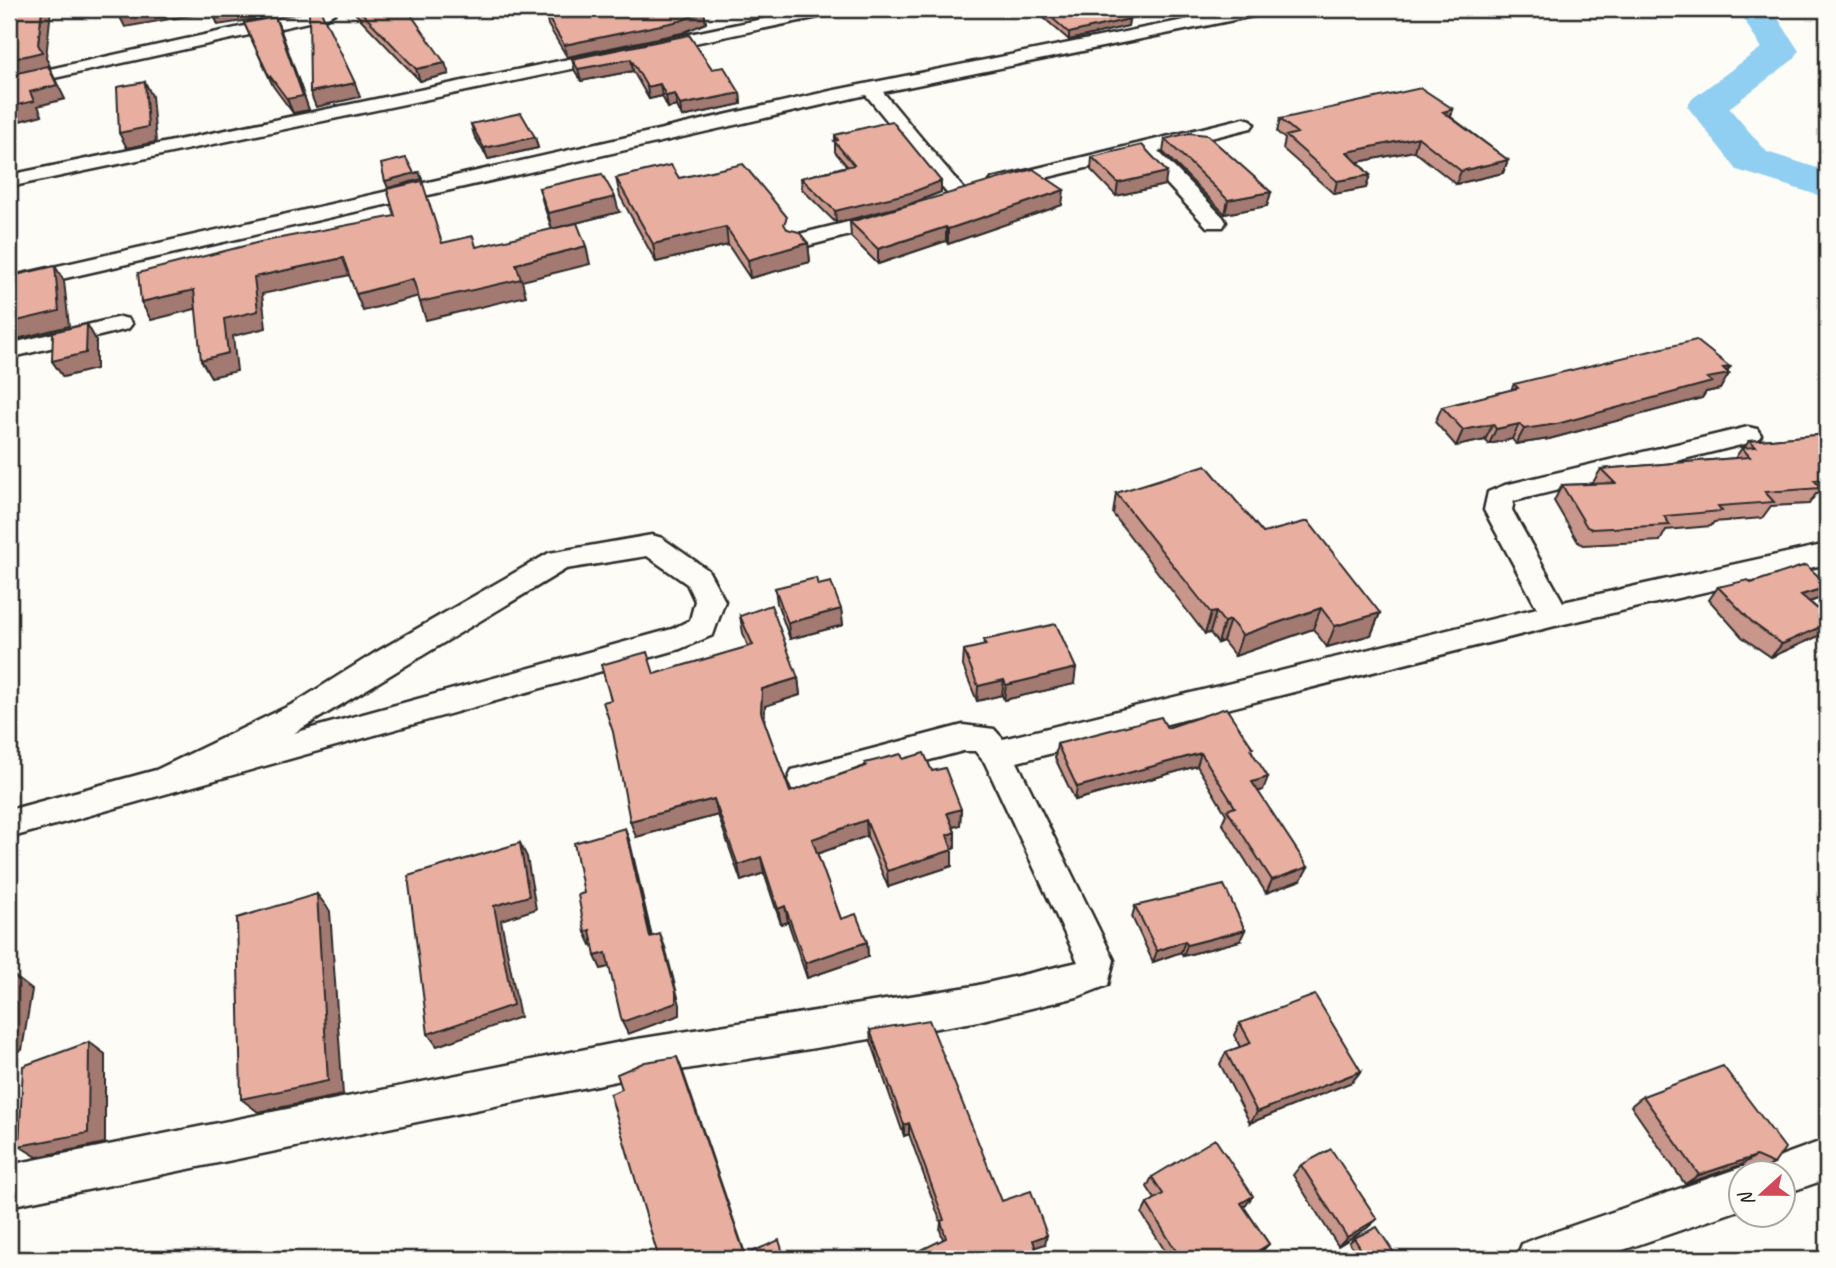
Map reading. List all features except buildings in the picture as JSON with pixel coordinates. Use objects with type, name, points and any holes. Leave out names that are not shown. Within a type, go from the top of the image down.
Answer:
[{"type":"street","points":[[9,181],[833,9]]},
{"type":"street","points":[[9,284],[1159,23],[1263,9]]},
{"type":"street","points":[[9,83],[326,13]]},
{"type":"street","points":[[871,89],[958,194]]},
{"type":"street","points":[[932,205],[958,194],[1244,124]]},
{"type":"street","points":[[1144,147],[1215,222]]},
{"type":"street","points":[[799,241],[905,214]]},
{"type":"street","points":[[9,351],[120,324]]},
{"type":"street","points":[[1555,615],[1498,510],[1498,499],[1505,494],[1748,435]]},
{"type":"street","points":[[9,824],[163,782],[680,638],[703,628],[710,601],[698,578],[653,545],[559,560],[384,662],[306,712],[163,782]]},
{"type":"street","points":[[997,754],[1555,615],[1827,554]]},
{"type":"street","points":[[9,1186],[631,1059],[974,1004],[1095,973],[1096,960],[997,754],[983,738],[963,738],[804,780]]},
{"type":"street","points":[[1798,1169],[1827,1158]]},
{"type":"street","points":[[1537,1259],[1728,1193]]},
{"type":"waterway","points":[[1755,9],[1781,51],[1707,106],[1752,161],[1827,185]]}]
